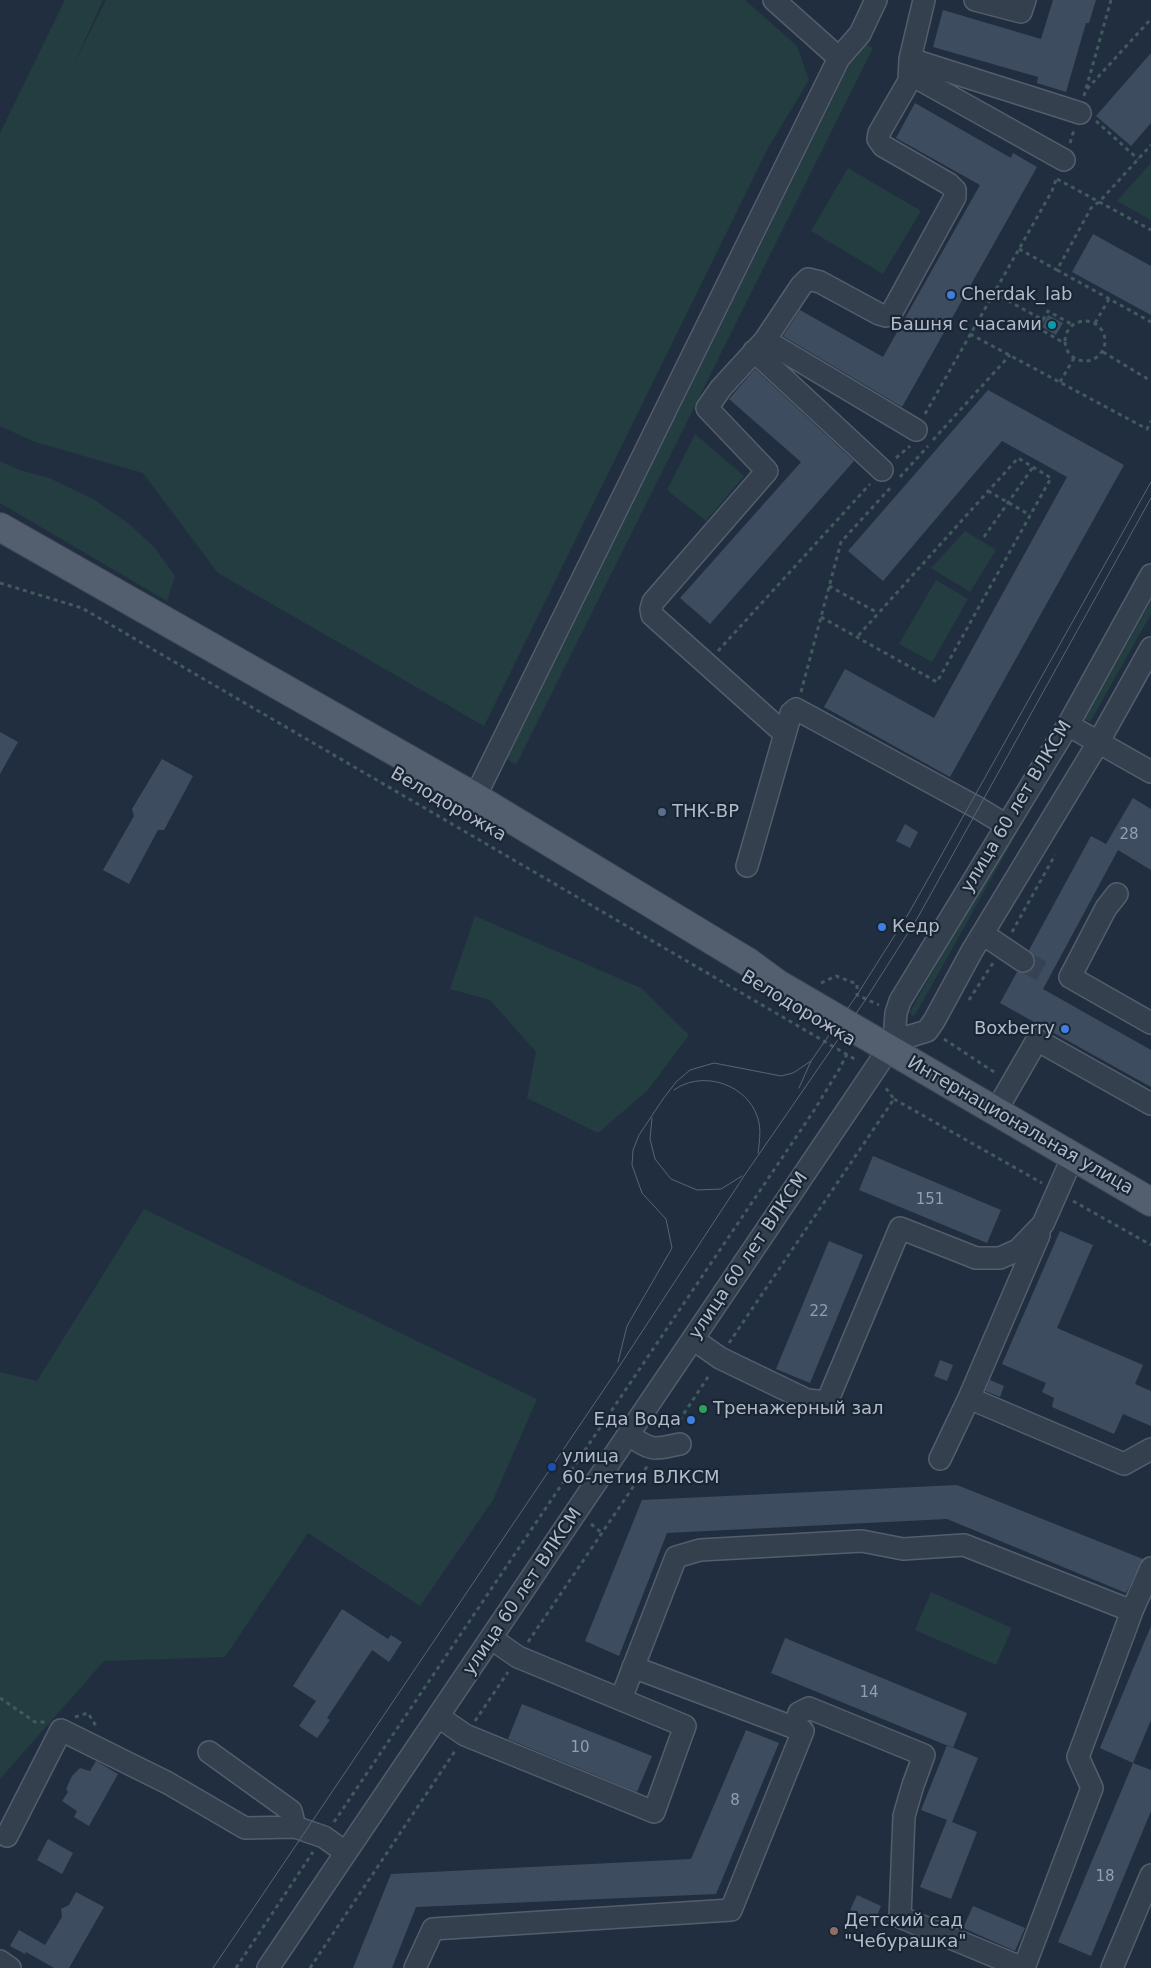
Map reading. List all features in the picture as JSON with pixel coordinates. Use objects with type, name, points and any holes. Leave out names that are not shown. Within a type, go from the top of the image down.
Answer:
[{"type":"main road","name":"Интернациональная улица","points":[[0,526],[475,797],[748,962],[778,984],[886,1054],[996,1111],[1151,1202]]},
{"type":"street","points":[[774,0],[839,58]]},
{"type":"street","points":[[475,797],[839,58],[860,34],[876,0]]},
{"type":"street","points":[[785,734],[652,615],[651,609],[653,602],[766,471],[707,408],[721,388],[759,345],[808,279],[820,282],[879,314],[886,316],[892,312],[955,197],[955,190],[950,184],[883,146],[878,139],[879,133],[909,81],[910,59],[924,0]]},
{"type":"street","points":[[975,0],[1021,12],[1025,0]]},
{"type":"street","points":[[910,59],[1080,110]]},
{"type":"street","points":[[910,59],[919,79],[1060,169]]},
{"type":"street","points":[[759,345],[916,436]]},
{"type":"street","points":[[759,345],[891,478]]},
{"type":"street","name":"улица 60 лет ВЛКСМ","points":[[268,1968],[886,1054],[900,1001],[1068,725],[1151,575]]},
{"type":"street","name":"улица 60 лет ВЛКСМ","points":[[886,1054],[927,1031],[982,934],[1098,743],[1151,648]]},
{"type":"street","points":[[747,866],[791,713],[796,709],[1006,825]]},
{"type":"street","points":[[1068,725],[1151,772]]},
{"type":"street","points":[[1116,894],[1060,977],[1151,1024]]},
{"type":"street","points":[[982,934],[1023,961]]},
{"type":"street","points":[[996,1111],[1037,1040],[1151,1104]]},
{"type":"street","points":[[940,1459],[969,1398],[1073,1156]]},
{"type":"street","points":[[693,1339],[720,1358],[807,1400],[827,1402],[900,1228],[976,1258],[1000,1258],[1018,1250],[1043,1224]]},
{"type":"street","points":[[969,1398],[1124,1464],[1151,1449]]},
{"type":"street","points":[[629,1435],[648,1448],[670,1446]]},
{"type":"street","points":[[620,1699],[676,1557],[700,1550],[862,1541],[903,1549],[964,1545],[1132,1611]]},
{"type":"street","points":[[794,1728],[799,1713],[809,1708],[924,1755],[904,1816],[900,1917],[1024,1968],[1092,1788],[1078,1757],[1132,1611],[1151,1568]]},
{"type":"street","points":[[439,1716],[465,1736],[654,1812],[685,1726],[518,1657],[492,1639]]},
{"type":"street","points":[[416,1968],[433,1929],[731,1910],[803,1731],[633,1667]]},
{"type":"street","points":[[7,1836],[61,1730],[168,1783],[245,1828],[295,1827],[324,1837],[346,1852]]},
{"type":"street","points":[[209,1752],[291,1811],[295,1827]]},
{"type":"street","points":[[1112,1968],[1151,1875]]},
{"type":"street","points":[[0,1960],[10,1968]]},
{"type":"path","points":[[796,709],[841,542],[891,478],[916,436],[970,334],[1052,191],[1080,110],[1111,0]]},
{"type":"path","points":[[1086,90],[1151,19]]},
{"type":"path","points":[[1080,110],[1138,159]]},
{"type":"path","points":[[1057,270],[1091,208],[1100,201],[1151,145]]},
{"type":"path","points":[[1060,169],[1100,201],[1151,230]]},
{"type":"path","points":[[1018,250],[1151,322]]},
{"type":"path","points":[[994,293],[1043,320]]},
{"type":"path","points":[[1095,323],[1109,299]]},
{"type":"path","points":[[1066,344],[1038,328],[1048,312],[1073,325]]},
{"type":"path","points":[[1082,321],[1095,323],[1104,333],[1105,346],[1103,352],[1098,357],[1086,362],[1074,358],[1069,354],[1066,334],[1073,325],[1082,321]]},
{"type":"path","points":[[970,334],[1147,429],[1151,421]]},
{"type":"path","points":[[1103,352],[1151,380]]},
{"type":"path","points":[[706,664],[1010,355]]},
{"type":"path","points":[[1060,382],[1074,358]]},
{"type":"path","points":[[821,617],[937,682],[1051,478],[1018,458],[857,637]]},
{"type":"path","points":[[984,537],[1033,467]]},
{"type":"path","points":[[988,492],[1030,515]]},
{"type":"path","name":"Велодорожка","points":[[0,583],[82,608],[847,1054],[886,1054]]},
{"type":"path","points":[[830,586],[878,613]]},
{"type":"path","points":[[965,1006],[1003,948],[1055,854]]},
{"type":"path","points":[[944,1038],[1012,1084]]},
{"type":"path","points":[[236,1968],[814,1112],[847,1054]]},
{"type":"path","points":[[310,1968],[518,1657],[670,1446],[725,1349],[894,1100],[886,1054]]},
{"type":"path","points":[[894,1100],[1151,1245]]},
{"type":"green space","points":[[65,0],[103,0],[74,64],[106,0],[745,0],[797,46],[809,80],[768,148],[484,726],[218,573],[143,473],[35,442],[0,426],[0,133]]},
{"type":"green space","points":[[861,41],[873,48],[516,765],[507,759]]},
{"type":"green space","points":[[1151,163],[1151,220],[1117,201]]},
{"type":"green space","points":[[848,168],[921,211],[883,274],[811,231]]},
{"type":"green space","points":[[695,434],[744,476],[706,521],[667,490]]},
{"type":"green space","points":[[0,461],[19,470],[49,478],[93,499],[128,523],[155,548],[175,576],[167,601],[0,503]]},
{"type":"green space","points":[[965,531],[996,550],[970,592],[931,568]]},
{"type":"green space","points":[[936,580],[968,599],[932,662],[899,644]]},
{"type":"green space","points":[[1151,601],[1151,614],[1090,722],[1085,719]]},
{"type":"green space","points":[[1064,737],[1069,740],[915,1015],[912,1016],[910,1012]]},
{"type":"green space","points":[[475,916],[641,988],[689,1035],[648,1090],[598,1133],[527,1098],[536,1052],[490,1000],[450,989]]},
{"type":"green space","points":[[144,1209],[537,1399],[493,1500],[420,1606],[308,1533],[225,1657],[104,1661],[0,1779],[0,1372],[37,1381]]},
{"type":"green space","points":[[931,1592],[1012,1628],[996,1665],[915,1630]]},
{"type":"building","points":[[1053,0],[1096,0],[1089,23],[1086,23],[1066,92],[1037,83],[1038,77],[933,47],[943,10],[1041,39]]},
{"type":"building","points":[[1151,53],[1151,123],[1131,146],[1096,116]]},
{"type":"building","points":[[915,103],[1011,158],[1013,153],[1037,167],[902,407],[783,336],[800,310],[883,357],[980,185],[896,138]]},
{"type":"building","points":[[1093,234],[1151,266],[1151,315],[1072,272]]},
{"type":"building","name":"Башня с часами","points":[[1048,315],[1063,323],[1056,335],[1042,327]]},
{"type":"building","points":[[755,369],[854,461],[710,624],[680,598],[801,462],[729,399]]},
{"type":"building","points":[[988,390],[1124,465],[950,777],[824,707],[845,669],[934,718],[1067,477],[1002,441],[883,581],[848,551]]},
{"type":"building","points":[[0,732],[18,742],[0,774]]},
{"type":"building","points":[[162,759],[193,776],[164,830],[158,830],[129,884],[103,870],[134,816],[132,809]]},
{"type":"building","points":[[1133,798],[1151,809],[1151,870],[1118,850],[1043,989],[1151,1050],[1151,1087],[1000,1003],[1017,972],[1028,972],[1034,968],[1034,956],[1029,950],[1091,836],[1106,844]]},
{"type":"building","points":[[905,824],[918,832],[910,848],[896,841]]},
{"type":"building","points":[[873,1156],[1001,1210],[987,1243],[859,1190]]},
{"type":"building","points":[[1060,1231],[1093,1245],[1057,1328],[1143,1365],[1135,1384],[1151,1391],[1151,1426],[1123,1414],[1114,1434],[1052,1407],[1054,1398],[1042,1392],[1046,1383],[1002,1364]]},
{"type":"building","points":[[829,1241],[863,1255],[810,1383],[776,1369]]},
{"type":"building","points":[[940,1360],[953,1365],[947,1381],[934,1376]]},
{"type":"building","points":[[990,1380],[1004,1386],[1000,1397],[985,1391]]},
{"type":"building","points":[[957,1485],[1143,1559],[1126,1593],[947,1519],[667,1533],[619,1656],[585,1641],[642,1500]]},
{"type":"building","points":[[342,1609],[388,1639],[391,1635],[402,1642],[389,1662],[372,1650],[327,1718],[330,1720],[317,1738],[299,1726],[316,1701],[293,1686]]},
{"type":"building","points":[[1151,1626],[1151,1720],[1133,1763],[1100,1748]]},
{"type":"building","points":[[785,1638],[967,1713],[953,1748],[771,1673]]},
{"type":"building","points":[[522,1704],[652,1756],[637,1792],[508,1739]]},
{"type":"building","points":[[746,1730],[779,1743],[716,1894],[416,1907],[392,1968],[353,1968],[391,1874],[691,1859]]},
{"type":"building","points":[[947,1745],[978,1758],[952,1822],[977,1832],[951,1899],[920,1887],[947,1820],[921,1810]]},
{"type":"building","points":[[96,1761],[118,1774],[89,1826],[74,1817],[77,1811],[62,1801],[68,1792],[66,1789],[72,1776],[80,1768],[90,1771]]},
{"type":"building","points":[[1133,1763],[1151,1770],[1151,1811],[1091,1956],[1058,1942]]},
{"type":"building","points":[[48,1839],[73,1853],[62,1874],[37,1860]]},
{"type":"building","points":[[76,1892],[104,1907],[69,1968],[54,1968],[26,1952],[25,1954],[10,1946],[19,1930],[45,1945],[62,1917],[61,1909],[69,1905]]},
{"type":"building","points":[[857,1895],[881,1906],[875,1921],[850,1910]]},
{"type":"building","points":[[973,1906],[1025,1928],[1015,1951],[963,1928]]},
{"type":"tunnel","points":[[1023,961],[1051,976]]},
{"type":"tram line","points":[[799,1088],[811,1061],[857,995],[910,911],[1151,482]]},
{"type":"tram line","points":[[213,1968],[613,1376],[744,1176],[866,999],[918,917],[1151,498]]},
{"type":"tram line","points":[[618,1362],[627,1326],[672,1248],[666,1219],[642,1193],[632,1165],[633,1150],[639,1135],[676,1082],[690,1070],[714,1063],[781,1076],[793,1073],[811,1061]]},
{"type":"tram line","points":[[674,1090],[684,1084],[707,1081],[719,1082],[740,1093],[749,1101],[759,1121],[758,1153]]},
{"type":"tram line","points":[[652,1118],[650,1139],[655,1159],[671,1179],[697,1190],[721,1189],[742,1176]]},
{"type":"place","name":"Cherdak_lab","points":[[951,295]]},
{"type":"place","name":"Башня с часами","points":[[1052,325]]},
{"type":"place","name":"ТНК-ВР","points":[[662,812]]},
{"type":"place","name":"Кедр","points":[[882,927]]},
{"type":"place","name":"Boxberry","points":[[1065,1029]]},
{"type":"place","name":"Тренажерный зал","points":[[703,1409]]},
{"type":"place","name":"Еда Вода","points":[[691,1420]]},
{"type":"place","name":"улица 60-летия ВЛКСМ","points":[[552,1467]]},
{"type":"place","name":"Детский сад \"Чебурашка\"","points":[[834,1931]]}]
